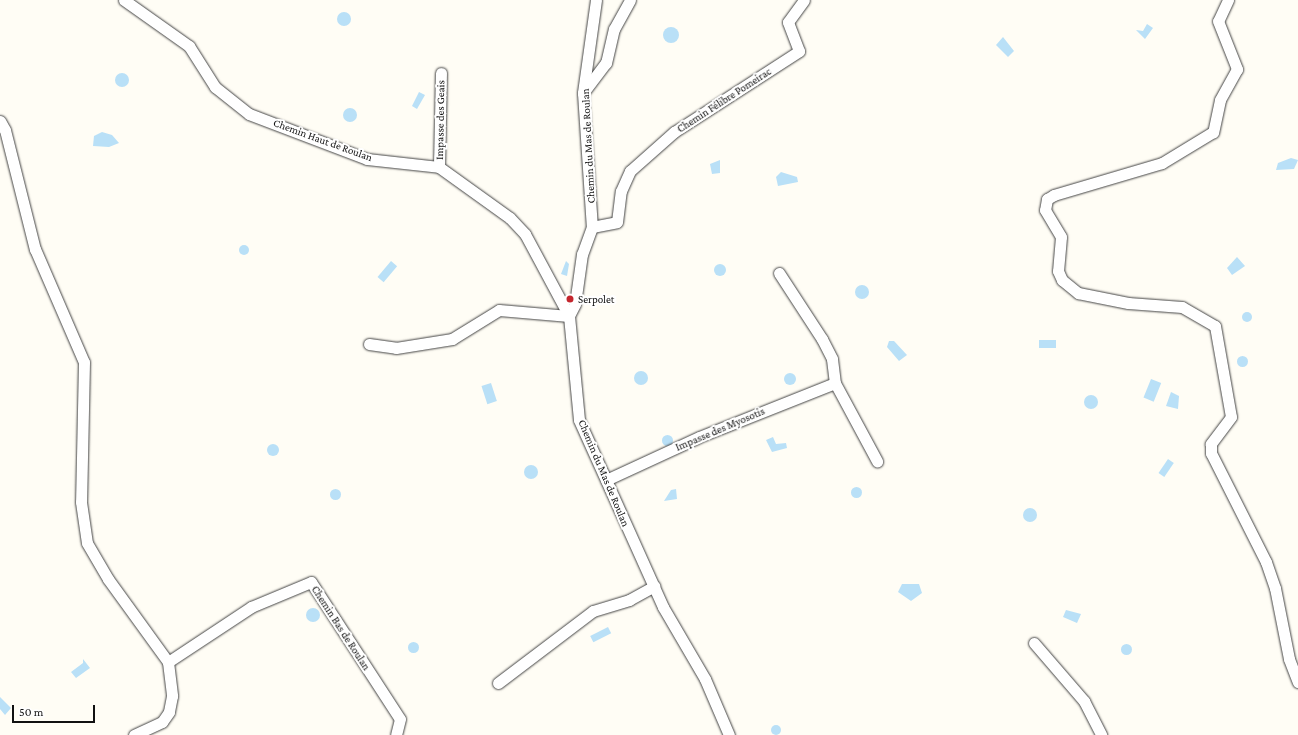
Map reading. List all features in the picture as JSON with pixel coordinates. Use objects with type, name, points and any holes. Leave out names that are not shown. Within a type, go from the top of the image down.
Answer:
[{"type":"street","name":"Chemin Haut de Roulan","points":[[124,0],[189,46],[215,87],[249,114],[367,159],[439,167],[510,218],[525,234],[569,316]]},
{"type":"street","name":"Chemin du Mas de Roulan","points":[[596,0],[583,93],[592,227],[582,254],[575,304],[569,316],[579,420],[654,586],[705,679],[728,735]]},
{"type":"street","points":[[583,93],[606,64],[614,29],[630,0]]},
{"type":"street","name":"Chemin Félibre Pomeirac","points":[[592,227],[617,222],[621,191],[630,171],[669,136],[799,51],[788,22],[804,0]]},
{"type":"street","points":[[1228,0],[1218,21],[1237,68],[1220,100],[1213,132],[1162,163],[1054,195],[1047,199],[1045,210],[1061,237],[1058,271],[1062,280],[1078,292],[1115,301],[1182,307],[1215,326],[1231,417],[1211,444],[1211,453],[1266,562],[1275,588],[1289,659],[1298,682]]},
{"type":"street","name":"Impasse des Geais","points":[[439,167],[441,73]]},
{"type":"street","points":[[0,121],[6,130],[35,249],[84,362],[81,502],[87,543],[168,662],[172,696],[169,712],[162,722],[134,735]]},
{"type":"street","points":[[779,273],[822,339],[832,359],[835,383],[877,461]]},
{"type":"street","points":[[369,344],[396,348],[452,339],[499,310],[569,316]]},
{"type":"street","name":"Impasse des Myosotis","points":[[606,480],[698,437],[835,383]]},
{"type":"street","name":"Chemin Bas de Roulan","points":[[168,662],[251,607],[311,582],[400,719],[396,735]]},
{"type":"street","points":[[498,684],[594,611],[628,600],[654,586]]},
{"type":"street","points":[[1034,643],[1084,701],[1100,735]]},
{"type":"water","points":[[344,12],[349,14],[351,19],[349,24],[344,26],[339,24],[337,19],[339,14]]},
{"type":"water","points":[[1147,24],[1153,28],[1145,39],[1136,30],[1143,31]]},
{"type":"water","points":[[671,27],[678,32],[679,35],[674,42],[671,43],[664,38],[663,35],[668,28]]},
{"type":"water","points":[[1003,37],[1014,51],[1008,57],[996,45]]},
{"type":"water","points":[[122,73],[127,75],[129,80],[127,85],[122,87],[117,85],[115,80],[117,75]]},
{"type":"water","points":[[419,92],[425,95],[417,109],[412,106]]},
{"type":"water","points":[[350,108],[355,110],[357,115],[355,120],[350,122],[345,120],[343,115],[345,110]]},
{"type":"water","points":[[102,132],[112,135],[119,143],[109,147],[93,146],[94,136]]},
{"type":"water","points":[[1291,158],[1298,160],[1294,169],[1276,170],[1278,163]]},
{"type":"water","points":[[720,160],[720,173],[712,174],[710,164]]},
{"type":"water","points":[[781,172],[797,177],[798,182],[778,186],[776,177]]},
{"type":"water","points":[[244,245],[249,250],[244,255],[239,250]]},
{"type":"water","points":[[1237,257],[1245,266],[1232,275],[1227,268]]},
{"type":"water","points":[[391,261],[397,266],[384,282],[378,277]]},
{"type":"water","points":[[566,261],[569,264],[567,276],[561,274]]},
{"type":"water","points":[[718,264],[722,264],[726,270],[722,276],[718,276],[714,272],[714,268]]},
{"type":"water","points":[[859,285],[865,285],[869,289],[869,295],[865,299],[859,299],[855,295],[855,289]]},
{"type":"water","points":[[1247,312],[1252,317],[1247,322],[1242,317]]},
{"type":"water","points":[[1039,340],[1056,340],[1056,348],[1039,348]]},
{"type":"water","points":[[889,341],[894,341],[907,355],[899,361],[887,347]]},
{"type":"water","points":[[1242,355],[1246,357],[1248,361],[1246,365],[1242,367],[1238,365],[1236,361],[1238,357]]},
{"type":"water","points":[[638,371],[644,371],[648,375],[648,381],[644,385],[638,385],[634,381],[634,375]]},
{"type":"water","points":[[788,373],[792,373],[796,379],[792,385],[788,385],[784,381],[784,377]]},
{"type":"water","points":[[1151,379],[1161,383],[1154,402],[1144,398]]},
{"type":"water","points":[[491,383],[497,401],[487,404],[481,386]]},
{"type":"water","points":[[1171,392],[1179,396],[1178,409],[1166,406]]},
{"type":"water","points":[[1091,395],[1096,397],[1098,402],[1096,407],[1091,409],[1086,407],[1084,402],[1086,397]]},
{"type":"water","points":[[665,435],[669,435],[671,436],[671,444],[665,445],[662,442],[662,438]]},
{"type":"water","points":[[773,437],[776,444],[786,443],[787,448],[772,452],[766,440]]},
{"type":"water","points":[[275,444],[278,445],[278,455],[271,456],[268,455],[267,448],[268,445]]},
{"type":"water","points":[[1168,459],[1174,463],[1164,477],[1158,473]]},
{"type":"water","points":[[531,465],[536,467],[538,472],[536,477],[531,479],[526,477],[524,472],[526,467]]},
{"type":"water","points":[[854,487],[858,487],[860,488],[860,496],[854,497],[851,494],[851,490]]},
{"type":"water","points":[[333,489],[337,489],[339,490],[339,498],[333,499],[330,496],[330,492]]},
{"type":"water","points":[[676,489],[677,499],[664,501],[671,490]]},
{"type":"water","points":[[1030,508],[1035,510],[1037,515],[1035,520],[1030,522],[1025,520],[1023,515],[1025,510]]},
{"type":"water","points":[[902,584],[919,584],[922,593],[911,601],[898,592]]},
{"type":"water","points":[[313,608],[318,610],[320,615],[318,620],[313,622],[308,620],[306,615],[308,610]]},
{"type":"water","points":[[1066,610],[1081,614],[1077,623],[1063,617]]},
{"type":"water","points":[[608,627],[611,633],[593,642],[590,636]]},
{"type":"water","points":[[411,642],[415,642],[417,643],[417,651],[411,652],[408,649],[408,645]]},
{"type":"water","points":[[1124,644],[1128,644],[1130,645],[1130,653],[1124,654],[1121,651],[1121,647]]},
{"type":"water","points":[[83,659],[90,668],[76,678],[71,672],[83,663]]},
{"type":"water","points":[[0,697],[11,708],[5,715],[0,709]]},
{"type":"water","points":[[774,725],[778,725],[780,726],[780,734],[774,735],[771,732],[771,728]]},
{"type":"place","name":"Serpolet","points":[[570,299]]}]
